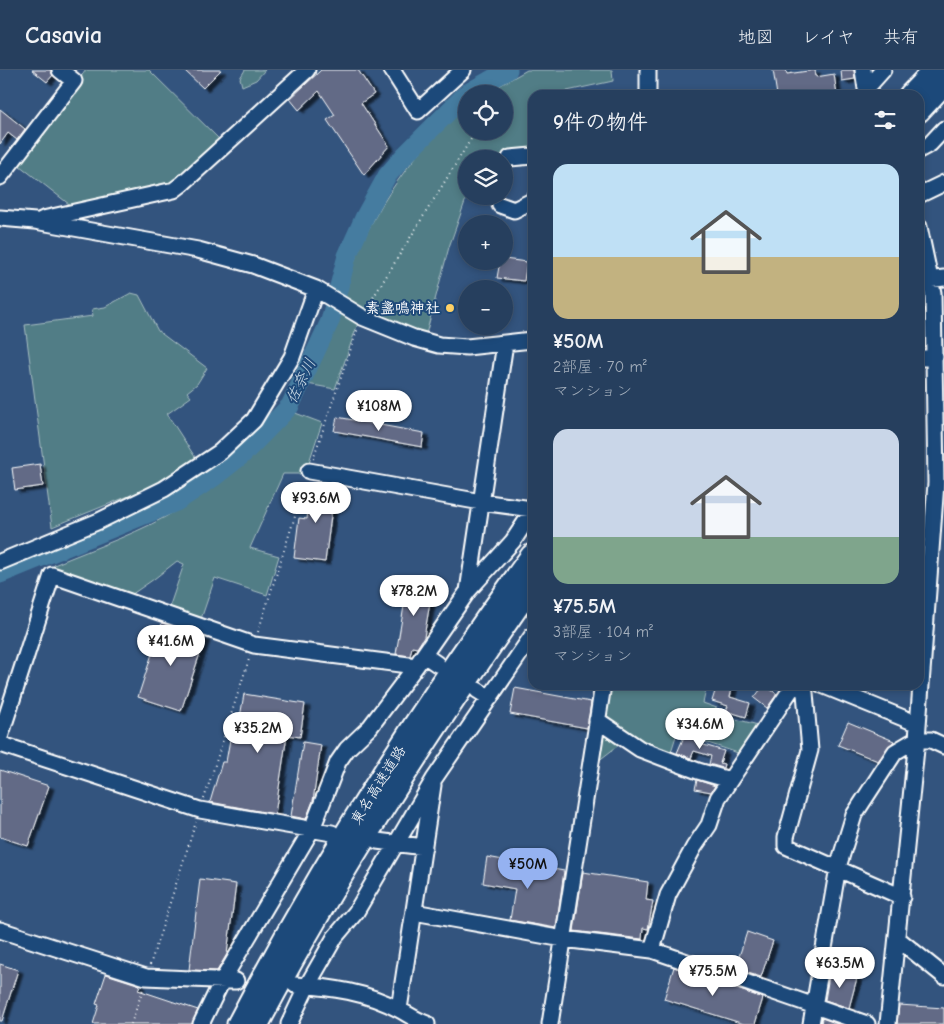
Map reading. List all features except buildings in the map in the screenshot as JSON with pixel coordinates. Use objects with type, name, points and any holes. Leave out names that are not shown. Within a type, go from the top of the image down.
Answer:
[{"type":"highway","points":[[915,90],[934,70]]},
{"type":"highway","points":[[924,106],[944,84]]},
{"type":"highway","name":"東名高速道路","points":[[238,1024],[299,914],[357,816],[442,684],[528,561]]},
{"type":"highway","name":"東名高速道路","points":[[258,1024],[314,922],[372,825],[457,694],[528,592]]},
{"type":"street","points":[[0,177],[74,81],[60,70]]},
{"type":"street","points":[[35,221],[174,190],[307,70]]},
{"type":"street","points":[[392,70],[418,111],[463,70]]},
{"type":"street","points":[[648,70],[648,90]]},
{"type":"street","points":[[863,70],[866,90]]},
{"type":"street","points":[[868,90],[883,70]]},
{"type":"street","points":[[924,147],[930,144],[944,129]]},
{"type":"street","points":[[513,158],[528,156]]},
{"type":"street","points":[[924,193],[944,184]]},
{"type":"street","points":[[500,205],[514,210],[528,203]]},
{"type":"street","points":[[0,218],[35,221],[198,250],[253,265],[316,289],[362,317],[414,338],[439,345],[467,346],[528,340]]},
{"type":"street","points":[[924,249],[931,279],[935,357],[936,483],[924,648]]},
{"type":"street","points":[[0,562],[99,521],[164,489],[220,452],[254,420],[292,357],[316,289]]},
{"type":"street","points":[[468,591],[505,343]]},
{"type":"street","points":[[924,358],[935,357]]},
{"type":"street","points":[[309,471],[528,510]]},
{"type":"street","points":[[201,1024],[229,981],[312,829],[338,762],[370,727],[420,661],[468,591],[513,541],[528,517]]},
{"type":"street","points":[[0,737],[52,575],[254,645],[437,664]]},
{"type":"street","points":[[289,1024],[301,985],[335,937],[356,912],[394,843],[434,779],[528,642]]},
{"type":"street","points":[[477,690],[490,698]]},
{"type":"street","points":[[550,1024],[601,690]]},
{"type":"street","points":[[652,950],[668,895],[694,847],[709,825],[718,798],[791,690]]},
{"type":"street","points":[[803,690],[805,693],[810,750],[786,837],[786,846],[902,897]]},
{"type":"street","points":[[832,690],[918,731],[944,746]]},
{"type":"street","points":[[888,1024],[898,939],[921,690]]},
{"type":"street","points":[[597,720],[640,749],[698,771],[730,780]]},
{"type":"street","points":[[811,1024],[838,868],[854,815],[895,752],[918,731]]},
{"type":"street","points":[[0,744],[200,810],[332,833]]},
{"type":"street","points":[[399,1010],[434,779]]},
{"type":"street","points":[[377,842],[424,847]]},
{"type":"street","points":[[414,912],[563,939],[652,950],[867,1024]]},
{"type":"street","points":[[0,930],[146,977],[229,981]]},
{"type":"street","points":[[898,939],[943,972]]},
{"type":"street","points":[[301,985],[343,988],[399,1010],[417,1022]]},
{"type":"path","points":[[131,1024],[309,471],[362,317],[470,140]]},
{"type":"green space","points":[[86,70],[149,70],[222,142],[174,186],[74,208],[15,162]]},
{"type":"green space","points":[[245,70],[265,70],[256,80],[242,86],[240,78]]},
{"type":"green space","points":[[527,70],[612,70],[613,81],[572,90],[528,90],[528,151],[513,156],[513,150],[458,150],[458,205],[464,205],[460,215],[458,215],[458,222],[449,247],[425,338],[415,336],[342,298],[362,244],[389,193],[424,147],[458,114],[458,140],[513,140],[513,85],[501,85]]},
{"type":"green space","points":[[131,293],[139,295],[158,331],[207,368],[197,384],[187,392],[191,397],[167,414],[197,460],[146,489],[52,527],[25,325],[93,316],[92,309],[105,307]]},
{"type":"green space","points":[[339,308],[358,323],[335,389],[307,384]]},
{"type":"green space","points":[[290,411],[322,423],[305,474],[283,474],[250,548],[279,556],[267,595],[215,578],[200,622],[168,611],[184,564],[177,561],[128,597],[52,572],[54,565],[151,524],[198,497],[240,463]]},
{"type":"green space","points":[[605,690],[706,690],[703,703],[717,708],[720,715],[762,726],[744,755],[702,741],[705,716],[684,711],[669,758],[600,720]]},
{"type":"green space","points":[[600,724],[624,741],[593,765]]},
{"type":"waterway","name":"佐奈川","points":[[482,85],[508,70]]},
{"type":"waterway","name":"佐奈川","points":[[0,574],[176,502],[214,477],[242,455],[290,406],[330,321],[347,256],[365,216],[387,176],[405,155],[458,102]]},
{"type":"place","name":"素盞鳴神社","points":[[450,308]]}]
